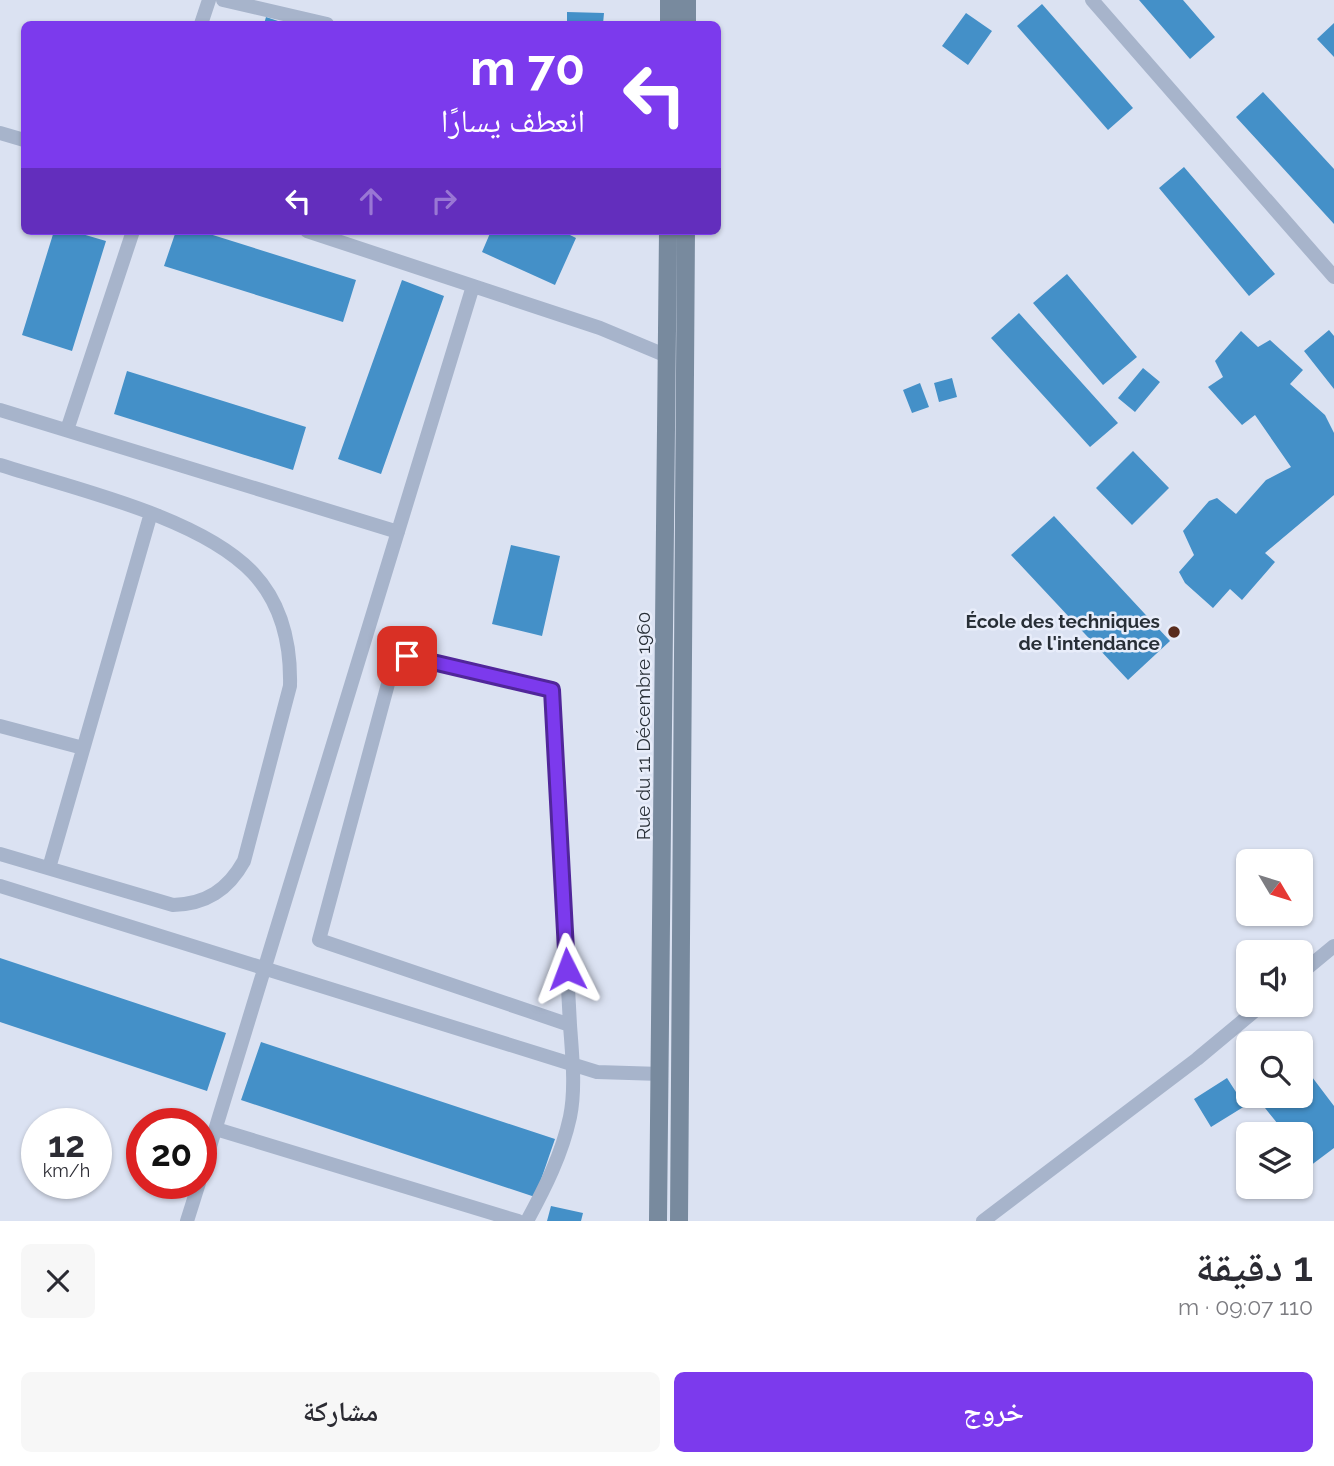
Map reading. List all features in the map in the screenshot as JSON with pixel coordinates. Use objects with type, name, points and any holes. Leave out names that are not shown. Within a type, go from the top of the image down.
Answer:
[{"type":"main road","points":[[669,0],[669,21]]},
{"type":"main road","points":[[687,0],[687,21]]},
{"type":"main road","name":"Rue du 11 Décembre 1960","points":[[658,1221],[668,235]]},
{"type":"main road","name":"Rue du 11 Décembre 1960","points":[[678,1221],[686,235]]},
{"type":"lane","points":[[202,21],[209,0]]},
{"type":"lane","points":[[223,0],[314,21]]},
{"type":"lane","points":[[1092,0],[1334,277]]},
{"type":"lane","points":[[0,133],[21,139]]},
{"type":"lane","points":[[67,430],[132,235]]},
{"type":"lane","points":[[319,235],[600,327],[667,356]]},
{"type":"lane","points":[[217,1126],[473,286]]},
{"type":"lane","points":[[0,410],[398,532]]},
{"type":"lane","points":[[0,465],[151,513],[216,543],[254,573],[268,593],[287,637],[290,661],[290,686],[244,861],[229,883],[208,899],[191,905],[173,905],[0,854]]},
{"type":"lane","points":[[49,868],[151,513]]},
{"type":"lane","points":[[527,1221],[549,1182],[570,1116],[572,1064],[570,1025],[552,690],[407,656],[392,669],[319,940],[570,1025]]},
{"type":"lane","points":[[0,726],[83,748]]},
{"type":"lane","points":[[0,887],[597,1072],[661,1074]]},
{"type":"lane","points":[[1313,963],[1334,946]]},
{"type":"lane","points":[[983,1221],[1197,1059],[1247,1017]]},
{"type":"lane","points":[[217,1129],[518,1221]]},
{"type":"lane","points":[[187,1221],[194,1199]]},
{"type":"building","points":[[1139,0],[1183,0],[1215,37],[1190,59]]},
{"type":"building","points":[[1042,4],[1133,108],[1108,130],[1017,26]]},
{"type":"building","points":[[567,12],[604,13],[603,21],[567,21]]},
{"type":"building","points":[[966,13],[992,31],[968,65],[942,46]]},
{"type":"building","points":[[1334,23],[1334,57],[1317,39]]},
{"type":"building","points":[[1263,92],[1334,169],[1334,224],[1236,117]]},
{"type":"building","points":[[1184,167],[1275,274],[1249,296],[1159,188]]},
{"type":"building","points":[[53,235],[86,235],[106,241],[72,351],[22,335]]},
{"type":"building","points":[[175,235],[213,235],[356,280],[343,322],[164,266]]},
{"type":"building","points":[[489,235],[570,235],[576,238],[555,285],[482,252]]},
{"type":"building","points":[[1067,274],[1137,357],[1103,385],[1033,303]]},
{"type":"building","points":[[402,280],[444,296],[381,474],[338,459]]},
{"type":"building","points":[[1019,313],[1118,423],[1090,447],[991,338]]},
{"type":"building","points":[[1329,330],[1334,336],[1334,389],[1304,351]]},
{"type":"building","points":[[1241,331],[1258,347],[1270,340],[1303,370],[1290,384],[1325,415],[1334,433],[1334,495],[1265,553],[1275,562],[1242,600],[1230,589],[1213,608],[1185,583],[1179,572],[1194,555],[1183,531],[1209,501],[1217,498],[1236,514],[1266,480],[1291,467],[1255,415],[1242,425],[1208,387],[1223,377],[1215,361]]},
{"type":"building","points":[[1143,368],[1160,382],[1135,412],[1118,398]]},
{"type":"building","points":[[127,371],[306,427],[293,470],[114,414]]},
{"type":"building","points":[[952,378],[957,397],[939,402],[934,383]]},
{"type":"building","points":[[920,383],[929,407],[912,413],[903,390]]},
{"type":"building","points":[[1133,451],[1169,488],[1132,525],[1096,488]]},
{"type":"building","points":[[1054,516],[1170,641],[1128,680],[1011,555]]},
{"type":"building","points":[[511,545],[560,556],[542,636],[492,624]]},
{"type":"building","points":[[0,958],[226,1033],[207,1091],[0,1022]]},
{"type":"building","points":[[261,1042],[555,1139],[535,1197],[241,1100]]},
{"type":"building","points":[[1227,1078],[1236,1092],[1236,1108],[1242,1108],[1211,1127],[1194,1099]]},
{"type":"building","points":[[1313,1078],[1334,1106],[1334,1148],[1313,1164],[1313,1122],[1276,1122],[1265,1108],[1313,1108]]},
{"type":"building","points":[[551,1206],[583,1213],[581,1221],[547,1221]]},
{"type":"place","name":"École des techniques de l'intendance","points":[[1174,632]]},
{"type":"route","points":[[407,656],[552,690],[567,969]]}]
